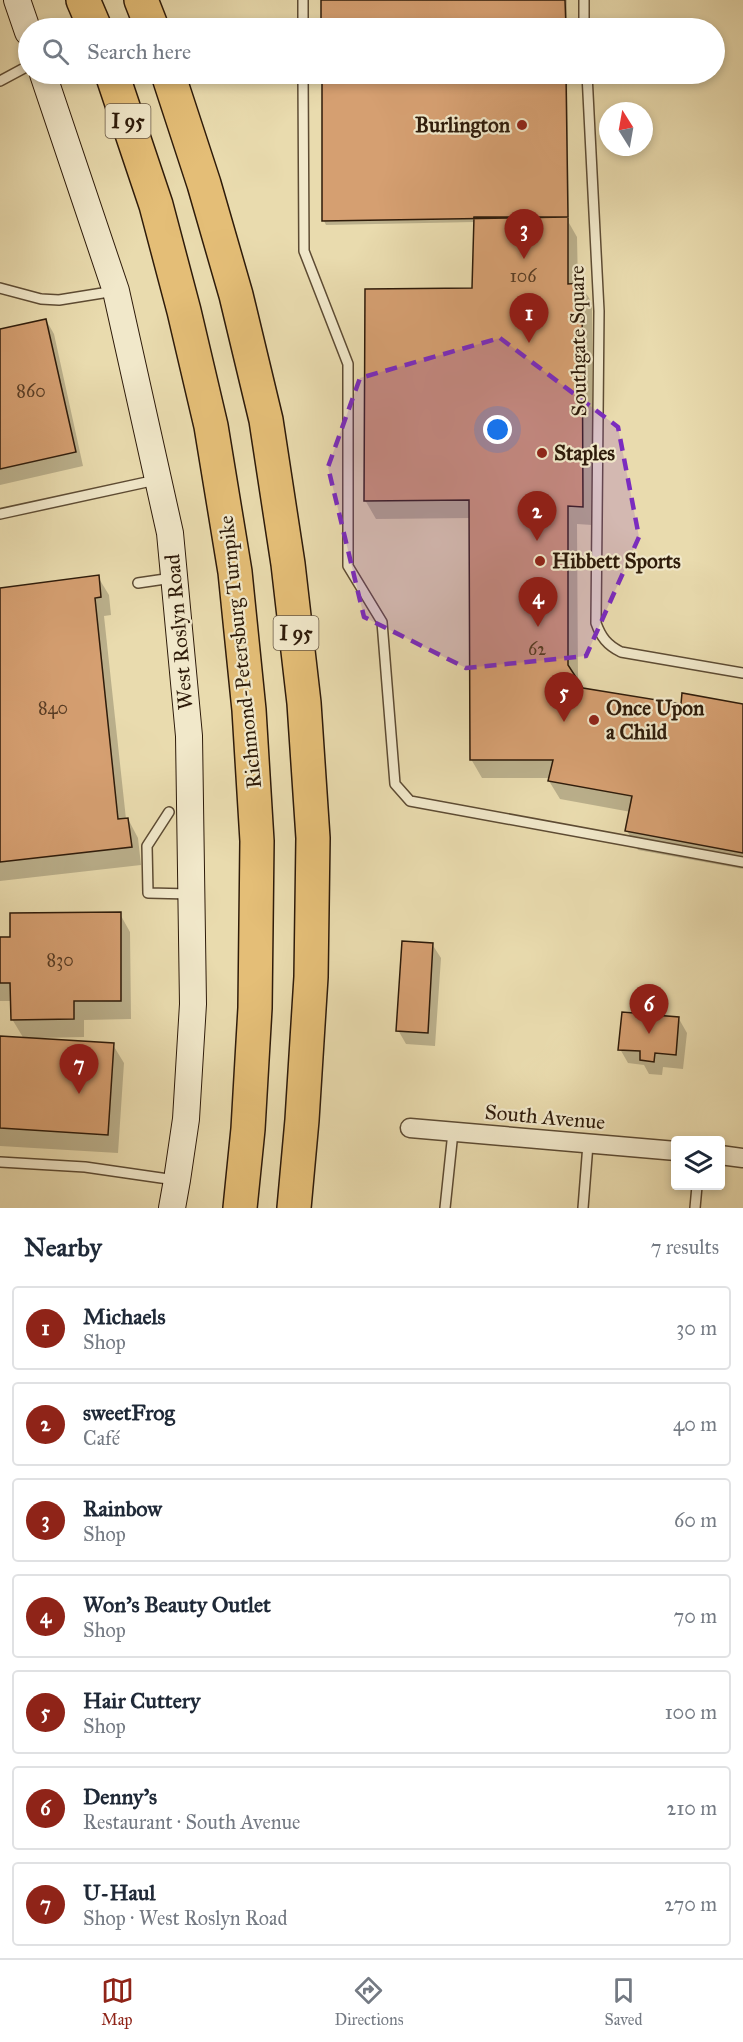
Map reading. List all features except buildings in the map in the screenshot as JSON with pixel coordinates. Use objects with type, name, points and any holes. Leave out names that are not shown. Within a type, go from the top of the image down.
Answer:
[{"type":"highway","points":[[83,0],[91,18]]},
{"type":"highway","points":[[141,0],[148,18]]},
{"type":"highway","name":"Richmond-Petersburg Turnpike","points":[[115,84],[156,205],[184,311],[211,426],[236,572],[249,710],[257,841],[257,973],[248,1129],[240,1208]]},
{"type":"highway","name":"I 95","points":[[171,84],[204,184],[236,295],[266,420],[288,564],[304,703],[313,838],[311,977],[294,1208]]},
{"type":"highway","points":[[218,1208],[221,1176],[248,1129]]},
{"type":"main road","points":[[17,0],[23,18]]},
{"type":"main road","name":"West Roslyn Road","points":[[46,84],[116,291],[170,533],[189,736],[193,1004],[186,1119],[171,1208]]},
{"type":"street","name":"South Avenue","points":[[410,1128],[671,1151]]},
{"type":"street","points":[[725,1156],[743,1158]]},
{"type":"lane","points":[[303,0],[303,18]]},
{"type":"lane","points":[[584,0],[584,18]]},
{"type":"lane","points":[[0,81],[18,71]]},
{"type":"lane","points":[[303,84],[304,251],[348,364],[348,566],[382,622],[395,784],[410,801],[743,862]]},
{"type":"lane","name":"Southgate Square","points":[[588,84],[599,311],[596,623],[600,636],[609,646],[621,652],[743,673]]},
{"type":"lane","points":[[0,288],[41,299],[59,300],[116,291]]},
{"type":"lane","points":[[0,514],[158,480]]},
{"type":"lane","points":[[138,583],[174,577]]},
{"type":"lane","points":[[170,812],[147,846],[148,893],[192,894]]},
{"type":"lane","points":[[445,1208],[453,1132]]},
{"type":"lane","points":[[583,1208],[588,1144]]},
{"type":"lane","points":[[0,1162],[85,1167],[177,1180]]},
{"type":"lane","points":[[695,1208],[697,1190]]},
{"type":"highlighted area","points":[[500,338],[618,427],[639,537],[586,656],[466,668],[364,617],[328,467],[360,378]]},
{"type":"place","name":"Burlington","points":[[522,125]]},
{"type":"place","name":"Rainbow","points":[[524,259]]},
{"type":"place","name":"Michaels","points":[[529,343]]},
{"type":"place","name":"Staples","points":[[542,453]]},
{"type":"place","name":"sweetFrog","points":[[537,541]]},
{"type":"place","name":"Hibbett Sports","points":[[540,561]]},
{"type":"place","name":"Won’s Beauty Outlet","points":[[538,627]]},
{"type":"place","name":"Once Upon a Child","points":[[594,720]]},
{"type":"place","name":"Hair Cuttery","points":[[564,722]]},
{"type":"place","name":"Denny's","points":[[649,1034]]},
{"type":"place","name":"U-Haul","points":[[79,1094]]}]
